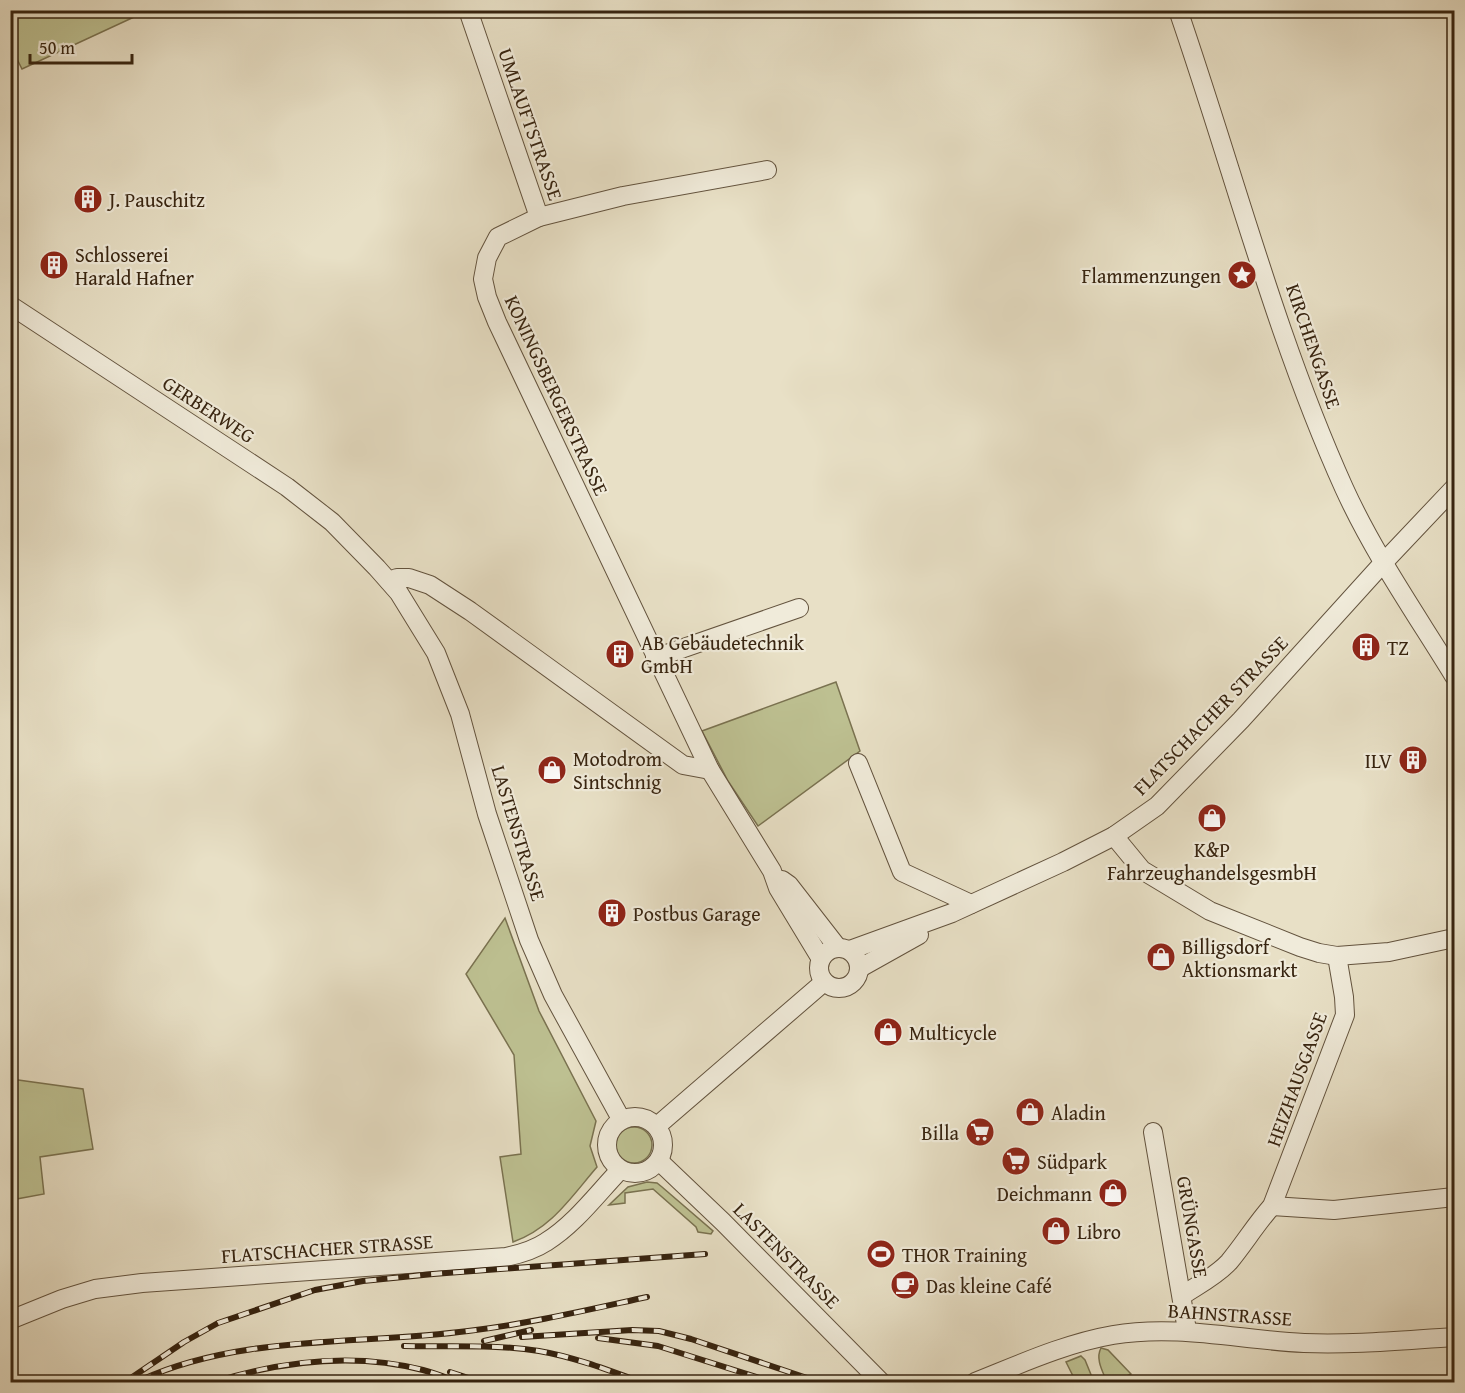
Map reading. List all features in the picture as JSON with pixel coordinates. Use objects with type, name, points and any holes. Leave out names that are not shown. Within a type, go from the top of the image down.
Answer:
[{"type":"street","name":"UMLAUFTSTRASSE","points":[[468,10],[539,218]]},
{"type":"street","name":"KIRCHENGASSE","points":[[1178,10],[1307,401],[1345,490],[1384,562],[1455,676]]},
{"type":"street","name":"KONINGSBERGERSTRASSE","points":[[767,170],[623,196],[520,225],[498,237],[487,258],[483,279],[497,322],[710,770],[772,871],[778,888],[821,959]]},
{"type":"street","name":"GERBERWEG","points":[[10,305],[287,487],[332,522],[373,563]]},
{"type":"street","name":"FLATSCHACHER STRASSE","points":[[844,949],[952,913],[1114,836],[1157,806],[1241,720],[1384,562],[1455,488]]},
{"type":"street","name":"LASTENSTRASSE","points":[[373,563],[399,592],[436,653],[460,714],[487,814],[529,940],[554,994],[621,1119]]},
{"type":"street","points":[[389,581],[409,578],[430,585],[480,617],[682,765],[710,770]]},
{"type":"street","points":[[656,658],[799,608]]},
{"type":"street","points":[[858,762],[902,872],[971,904]]},
{"type":"street","points":[[1114,836],[1142,870],[1210,911],[1319,953],[1337,956],[1389,952],[1455,938]]},
{"type":"street","name":"KONINGSBERGERSTRASSE","points":[[772,871],[789,885],[844,949]]},
{"type":"street","name":"FLATSCHACHER STRASSE","points":[[860,968],[882,954],[942,924],[952,913]]},
{"type":"street","points":[[844,949],[857,957],[860,968],[857,977],[851,985],[840,988],[831,987],[824,981],[819,970],[821,959],[828,951],[844,949]]},
{"type":"street","name":"HEIZHAUSGASSE","points":[[1183,1295],[1228,1263],[1272,1206],[1345,1015],[1337,956]]},
{"type":"street","points":[[657,1126],[824,981]]},
{"type":"street","points":[[632,1116],[646,1118],[657,1126],[663,1138],[664,1150],[659,1161],[649,1171],[634,1174],[620,1170],[610,1160],[606,1143],[611,1129],[621,1119],[632,1116]]},
{"type":"street","name":"GRÜNGASSE","points":[[1153,1132],[1183,1295],[1187,1330]]},
{"type":"street","name":"LASTENSTRASSE","points":[[659,1161],[766,1264],[881,1383]]},
{"type":"street","name":"FLATSCHACHER STRASSE","points":[[10,1320],[62,1299],[95,1289],[142,1283],[506,1257],[526,1252],[546,1242],[578,1215],[620,1170]]},
{"type":"street","points":[[1272,1206],[1334,1210],[1454,1201]]},
{"type":"street","name":"BAHNSTRASSE","points":[[975,1383],[1045,1355],[1112,1335],[1187,1330],[1251,1339],[1305,1343],[1455,1337]]},
{"type":"green space","points":[[10,11],[147,11],[22,69],[11,47]]},
{"type":"green space","points":[[836,682],[860,751],[758,826],[728,781],[702,731]]},
{"type":"green space","points":[[505,918],[539,1011],[596,1121],[590,1146],[597,1167],[550,1220],[539,1229],[513,1242],[500,1157],[521,1154],[514,1055],[466,974]]},
{"type":"green space","points":[[11,1079],[83,1089],[93,1149],[40,1157],[44,1194],[11,1200]]},
{"type":"green space","points":[[634,1127],[647,1132],[652,1145],[647,1158],[634,1163],[621,1158],[616,1145],[621,1132]]},
{"type":"green space","points":[[647,1182],[657,1183],[662,1187],[713,1231],[711,1234],[698,1232],[696,1227],[653,1189],[625,1193],[625,1203],[609,1205],[628,1187]]},
{"type":"green space","points":[[1101,1348],[1108,1350],[1131,1374],[1118,1380],[1119,1382],[1107,1382],[1099,1361]]},
{"type":"green space","points":[[1081,1356],[1094,1382],[1076,1382],[1066,1362]]},
{"type":"railway","points":[[125,1382],[184,1342],[218,1323],[315,1290],[363,1281],[433,1274],[705,1254]]},
{"type":"railway","points":[[141,1380],[180,1365],[260,1348],[490,1328],[647,1297]]},
{"type":"railway","points":[[484,1341],[531,1330]]},
{"type":"railway","points":[[522,1337],[632,1330],[659,1331],[691,1339],[819,1382]]},
{"type":"railway","points":[[598,1338],[658,1346],[772,1382]]},
{"type":"railway","points":[[404,1346],[489,1347],[539,1351],[578,1360],[641,1382]]},
{"type":"railway","points":[[214,1382],[292,1364],[344,1360],[397,1364],[458,1382]]},
{"type":"railway","points":[[450,1372],[481,1382]]},
{"type":"place","name":"J. Pauschitz","points":[[88,199]]},
{"type":"place","name":"Schlosserei Harald Hafner","points":[[54,265]]},
{"type":"place","name":"Flammenzungen","points":[[1242,275]]},
{"type":"place","name":"TZ","points":[[1366,647]]},
{"type":"place","name":"AB Gebäudetechnik GmbH","points":[[620,654]]},
{"type":"place","name":"ILV","points":[[1413,760]]},
{"type":"place","name":"Motodrom Sintschnig","points":[[552,770]]},
{"type":"place","name":"K&P FahrzeughandelsgesmbH","points":[[1212,818]]},
{"type":"place","name":"Postbus Garage","points":[[612,913]]},
{"type":"place","name":"Billigsdorf Aktionsmarkt","points":[[1161,957]]},
{"type":"place","name":"Multicycle","points":[[888,1032]]},
{"type":"place","name":"Aladin","points":[[1030,1112]]},
{"type":"place","name":"Billa","points":[[980,1132]]},
{"type":"place","name":"Südpark","points":[[1016,1161]]},
{"type":"place","name":"Deichmann","points":[[1113,1193]]},
{"type":"place","name":"Libro","points":[[1056,1231]]},
{"type":"place","name":"THOR Training","points":[[881,1254]]},
{"type":"place","name":"Das kleine Café","points":[[905,1285]]}]
